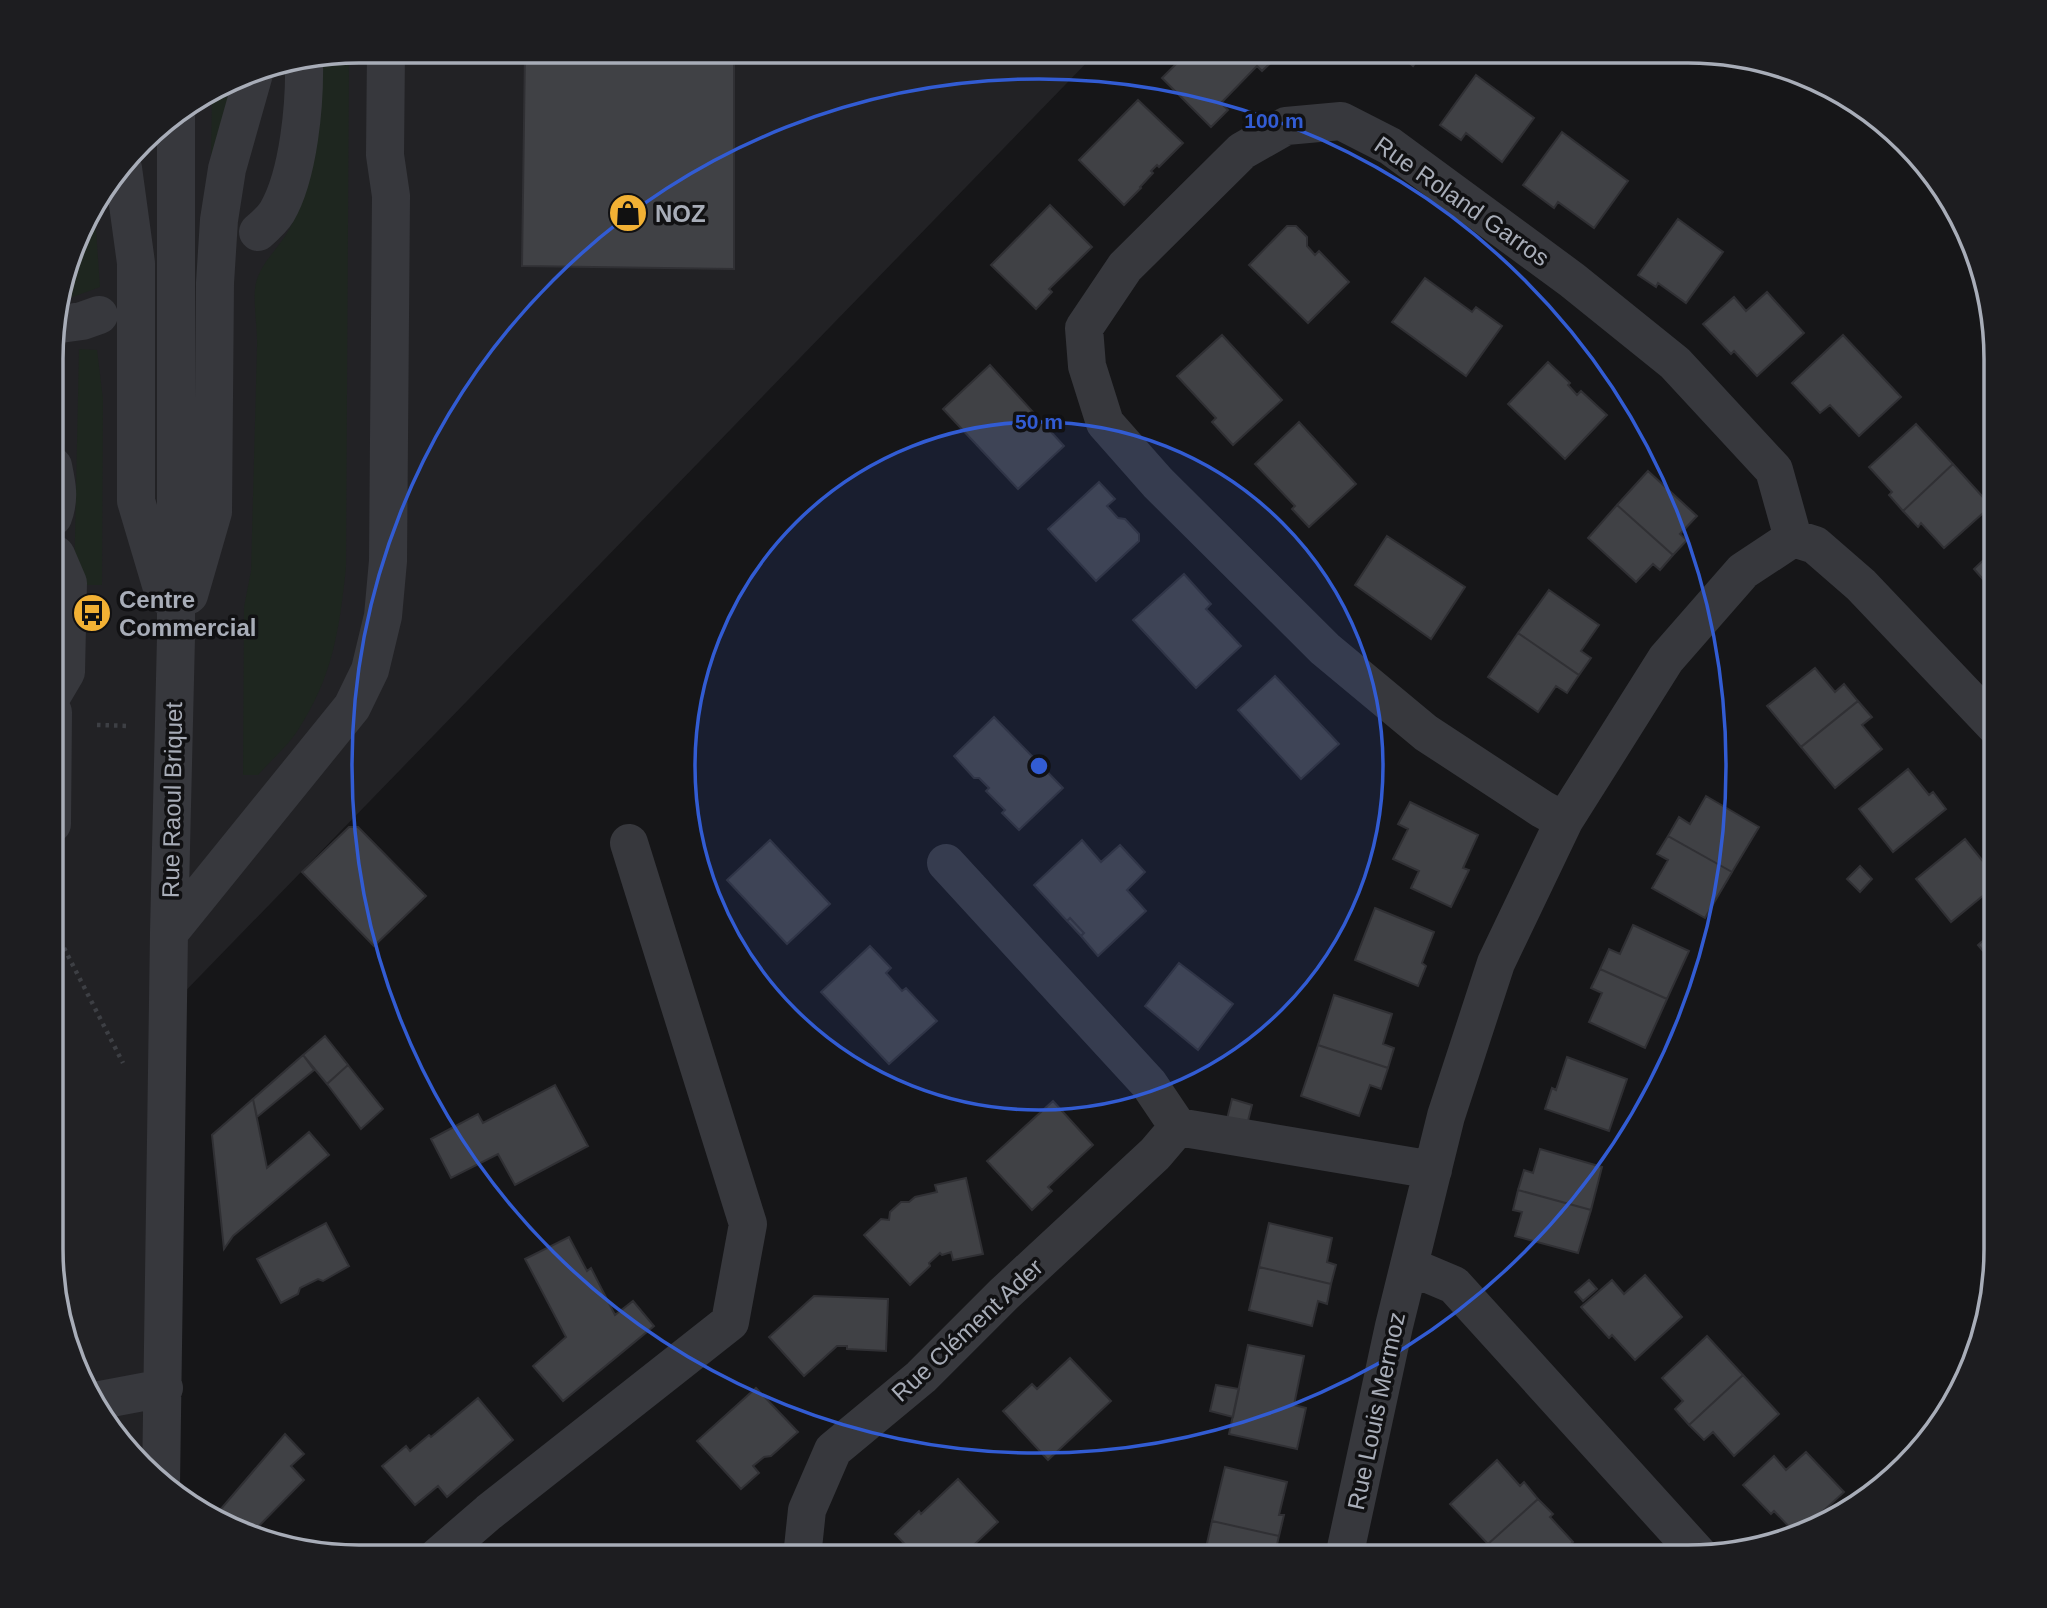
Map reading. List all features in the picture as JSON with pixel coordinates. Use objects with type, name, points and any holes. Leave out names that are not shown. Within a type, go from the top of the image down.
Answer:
[{"type":"street","points":[[169,933],[352,707],[370,670],[383,617],[388,561],[391,196],[385,155],[386,63]]},
{"type":"street","points":[[258,232],[277,212],[286,191],[299,135],[303,69]]},
{"type":"street","points":[[176,637],[213,512],[215,283],[219,220],[227,169],[251,84]]},
{"type":"street","name":"Rue Roland Garros","points":[[1564,821],[1426,733],[1325,649],[1158,484],[1105,423],[1087,366],[1083,328],[1125,267],[1242,151],[1286,126],[1341,121],[1391,146],[1572,280],[1675,363],[1774,470],[1793,538]]},
{"type":"street","name":"Rue Raoul Briquet","points":[[161,1469],[176,637],[176,127]]},
{"type":"street","points":[[124,178],[136,263],[136,501],[176,637]]},
{"type":"street","points":[[66,322],[99,315]]},
{"type":"street","points":[[1793,538],[1815,545],[1860,585],[1984,714]]},
{"type":"street","name":"Rue Louis Mermoz","points":[[1347,1545],[1409,1266],[1446,1116],[1496,963],[1564,821],[1666,659],[1743,571],[1793,538]]},
{"type":"street","points":[[63,571],[68,583],[66,672],[63,681]]},
{"type":"street","points":[[451,1545],[730,1322],[748,1224],[629,843]]},
{"type":"street","points":[[946,863],[1149,1084],[1178,1127],[1433,1170]]},
{"type":"street","name":"Rue Clément Ader","points":[[803,1545],[807,1510],[833,1450],[922,1377],[1004,1294],[1155,1154],[1178,1127]]},
{"type":"street","points":[[1409,1266],[1454,1285],[1690,1545]]},
{"type":"street","points":[[104,1399],[164,1388]]},
{"type":"path","points":[[63,711],[174,726]]},
{"type":"path","points":[[63,947],[127,1071]]},
{"type":"shaded area","points":[[1086,63],[168,1009],[156,1464],[124,1429],[103,1397],[86,1362],[69,1306],[63,1249],[64,340],[73,283],[94,228],[124,179],[150,150],[179,124],[228,94],[283,73],[340,64]]},
{"type":"shaded area","points":[[349,64],[346,568],[337,633],[327,672],[310,710],[298,730],[258,775],[243,775],[244,607],[251,571],[257,347],[255,289],[262,268],[290,228],[307,186],[316,145],[321,66]]},
{"type":"shaded area","points":[[229,94],[211,158],[212,103]]},
{"type":"shaded area","points":[[95,226],[96,230],[100,287],[70,298],[79,264]]},
{"type":"shaded area","points":[[79,349],[97,350],[103,399],[102,585],[74,585]]},
{"type":"building","name":"NOZ","points":[[525,63],[734,63],[734,269],[522,266]]},
{"type":"building","points":[[1177,63],[1270,63],[1262,71],[1257,66],[1221,103],[1228,110],[1211,127],[1162,78]]},
{"type":"building","points":[[1476,75],[1534,118],[1502,162],[1466,133],[1461,140],[1440,125]]},
{"type":"building","points":[[1138,100],[1183,143],[1159,167],[1157,165],[1151,171],[1153,173],[1124,205],[1079,160]]},
{"type":"building","points":[[1562,132],[1628,181],[1594,228],[1558,202],[1554,208],[1523,185]]},
{"type":"building","points":[[1050,205],[1092,247],[1049,289],[1052,292],[1036,309],[991,265]]},
{"type":"building","points":[[1678,219],[1723,252],[1686,303],[1658,283],[1656,287],[1638,275]]},
{"type":"building","points":[[1287,226],[1296,226],[1307,237],[1307,246],[1315,255],[1319,251],[1349,282],[1308,323],[1249,265]]},
{"type":"building","points":[[1425,278],[1472,312],[1476,307],[1502,326],[1466,376],[1392,322]]},
{"type":"building","points":[[1767,292],[1804,333],[1757,376],[1734,351],[1731,354],[1703,324],[1734,297],[1746,311]]},
{"type":"building","points":[[1222,335],[1282,400],[1233,445],[1212,422],[1216,418],[1177,376]]},
{"type":"building","points":[[1843,335],[1901,397],[1859,436],[1830,405],[1820,413],[1792,383]]},
{"type":"building","points":[[1548,362],[1570,383],[1568,385],[1577,395],[1581,391],[1607,415],[1565,459],[1508,404]]},
{"type":"building","points":[[990,365],[1064,446],[1018,489],[943,409]]},
{"type":"building","points":[[1299,422],[1356,484],[1309,527],[1292,509],[1295,506],[1255,464]]},
{"type":"building","points":[[1916,424],[1953,464],[1903,511],[1889,495],[1892,492],[1869,467]]},
{"type":"building","points":[[1953,464],[1984,498],[1984,512],[1944,548],[1921,523],[1918,527],[1903,511]]},
{"type":"building","points":[[1648,471],[1697,516],[1680,534],[1687,540],[1673,555],[1617,505]]},
{"type":"building","points":[[1099,482],[1115,499],[1107,506],[1139,534],[1139,541],[1096,581],[1048,529]]},
{"type":"building","points":[[1617,505],[1673,555],[1660,570],[1653,564],[1636,582],[1588,538]]},
{"type":"building","points":[[1387,536],[1465,587],[1431,639],[1355,585]]},
{"type":"building","points":[[1984,559],[1984,580],[1974,569]]},
{"type":"building","points":[[1184,574],[1211,604],[1206,609],[1241,646],[1196,688],[1133,620]]},
{"type":"building","points":[[1549,590],[1599,625],[1581,651],[1591,658],[1579,675],[1518,633]]},
{"type":"building","points":[[1518,633],[1579,675],[1567,693],[1556,686],[1538,712],[1488,677]]},
{"type":"building","points":[[1815,668],[1835,692],[1844,684],[1858,701],[1801,747],[1767,706]]},
{"type":"building","points":[[1275,676],[1339,744],[1301,779],[1238,710]]},
{"type":"building","points":[[1858,701],[1872,717],[1862,725],[1882,749],[1835,788],[1801,747]]},
{"type":"building","points":[[994,717],[1063,788],[1019,830],[1002,813],[1005,810],[986,791],[989,788],[979,778],[974,778],[954,756]]},
{"type":"building","points":[[1908,769],[1929,795],[1933,792],[1946,809],[1893,852],[1859,809]]},
{"type":"building","points":[[1706,796],[1759,827],[1732,872],[1668,836],[1679,817],[1690,824]]},
{"type":"building","points":[[1410,802],[1478,835],[1463,868],[1469,870],[1451,907],[1411,888],[1419,871],[1393,859],[1408,829],[1398,824]]},
{"type":"building","points":[[349,827],[358,827],[426,896],[374,946],[302,872]]},
{"type":"building","points":[[1668,836],[1732,872],[1705,918],[1652,888],[1668,860],[1657,854]]},
{"type":"building","points":[[1965,839],[1984,863],[1984,895],[1951,922],[1916,879]]},
{"type":"building","points":[[770,840],[830,904],[787,944],[727,880]]},
{"type":"building","points":[[1082,840],[1101,862],[1120,845],[1145,872],[1127,890],[1146,911],[1098,956],[1081,936],[1084,933],[1070,918],[1067,921],[1034,885]]},
{"type":"building","points":[[1860,866],[1872,879],[1860,892],[1847,879]]},
{"type":"building","points":[[1375,908],[1434,932],[1422,963],[1426,966],[1418,986],[1355,960]]},
{"type":"building","points":[[1070,918],[1084,933],[1081,936],[1067,921]]},
{"type":"building","points":[[1633,925],[1689,951],[1667,999],[1600,969],[1609,949],[1620,954]]},
{"type":"building","points":[[1984,940],[1984,952],[1978,945]]},
{"type":"building","points":[[870,946],[891,968],[886,973],[902,991],[906,988],[937,1021],[889,1064],[821,992]]},
{"type":"building","points":[[1179,963],[1233,1004],[1198,1050],[1145,1006]]},
{"type":"building","points":[[1600,969],[1667,999],[1645,1048],[1589,1022],[1602,993],[1591,988]]},
{"type":"building","points":[[1334,995],[1392,1014],[1383,1044],[1394,1048],[1388,1068],[1318,1045]]},
{"type":"building","points":[[325,1036],[348,1065],[327,1084],[303,1055]]},
{"type":"building","points":[[1318,1045],[1388,1068],[1381,1089],[1370,1085],[1359,1116],[1301,1096]]},
{"type":"building","points":[[303,1055],[314,1070],[257,1117],[253,1099]]},
{"type":"building","points":[[1567,1057],[1627,1079],[1609,1131],[1545,1109],[1552,1088],[1556,1090]]},
{"type":"building","points":[[348,1065],[383,1109],[361,1129],[327,1084]]},
{"type":"building","points":[[555,1085],[588,1146],[515,1185],[498,1154],[451,1178],[431,1139],[478,1114],[483,1123]]},
{"type":"building","points":[[253,1099],[267,1168],[309,1132],[329,1155],[233,1236],[224,1249],[212,1135]]},
{"type":"building","points":[[1232,1099],[1252,1105],[1247,1125],[1227,1119]]},
{"type":"building","points":[[1053,1101],[1093,1145],[1048,1187],[1052,1191],[1032,1210],[987,1161]]},
{"type":"building","points":[[1540,1149],[1602,1167],[1591,1210],[1518,1190],[1524,1170],[1533,1173]]},
{"type":"building","points":[[966,1178],[983,1254],[953,1260],[951,1252],[942,1255],[940,1253],[910,1285],[864,1235],[881,1219],[889,1220],[890,1212],[901,1202],[909,1202],[915,1197],[937,1192],[935,1185]]},
{"type":"building","points":[[1518,1190],[1591,1210],[1578,1253],[1515,1236],[1522,1212],[1513,1210]]},
{"type":"building","points":[[326,1223],[349,1266],[323,1281],[318,1279],[300,1288],[298,1294],[281,1303],[257,1259]]},
{"type":"building","points":[[1269,1223],[1332,1238],[1327,1262],[1336,1265],[1331,1284],[1259,1267]]},
{"type":"building","points":[[569,1237],[587,1271],[591,1268],[615,1315],[633,1301],[654,1326],[563,1401],[533,1366],[566,1337],[525,1259]]},
{"type":"building","points":[[1259,1267],[1331,1284],[1327,1304],[1318,1301],[1312,1326],[1249,1310]]},
{"type":"building","points":[[1645,1275],[1682,1317],[1635,1360],[1612,1335],[1609,1338],[1581,1307],[1612,1280],[1624,1294]]},
{"type":"building","points":[[1589,1280],[1597,1289],[1583,1301],[1575,1292]]},
{"type":"building","points":[[814,1296],[888,1299],[886,1351],[837,1346],[804,1376],[769,1337]]},
{"type":"building","points":[[1707,1336],[1743,1375],[1689,1425],[1675,1409],[1683,1401],[1662,1378]]},
{"type":"building","points":[[1248,1345],[1304,1356],[1294,1405],[1306,1408],[1297,1449],[1229,1434]]},
{"type":"building","points":[[1070,1358],[1111,1401],[1048,1460],[1003,1411],[1032,1384],[1037,1389]]},
{"type":"building","points":[[1743,1375],[1779,1414],[1734,1456],[1713,1432],[1704,1440],[1689,1425]]},
{"type":"building","points":[[1216,1385],[1239,1389],[1233,1417],[1210,1411]]},
{"type":"building","points":[[756,1388],[798,1432],[771,1456],[764,1457],[753,1466],[759,1473],[741,1489],[697,1441]]},
{"type":"building","points":[[478,1398],[513,1440],[447,1497],[438,1486],[415,1505],[382,1466],[406,1446],[410,1451],[429,1435],[431,1437]]},
{"type":"building","points":[[285,1434],[304,1454],[291,1466],[304,1480],[258,1527],[220,1510]]},
{"type":"building","points":[[1806,1452],[1844,1492],[1821,1513],[1789,1527],[1774,1511],[1771,1514],[1743,1485],[1774,1456],[1786,1470]]},
{"type":"building","points":[[1497,1460],[1520,1486],[1524,1482],[1538,1499],[1488,1544],[1450,1504]]},
{"type":"building","points":[[1225,1467],[1287,1482],[1279,1515],[1284,1515],[1279,1536],[1212,1521]]},
{"type":"building","points":[[958,1479],[998,1522],[974,1545],[906,1545],[895,1534],[919,1511],[921,1514]]},
{"type":"building","points":[[1538,1499],[1553,1514],[1550,1517],[1573,1542],[1570,1545],[1488,1544]]},
{"type":"building","points":[[1212,1521],[1279,1536],[1277,1545],[1207,1545]]},
{"type":"place","name":"NOZ","points":[[628,213]]},
{"type":"place","name":"Centre Commercial","points":[[92,613]]}]
